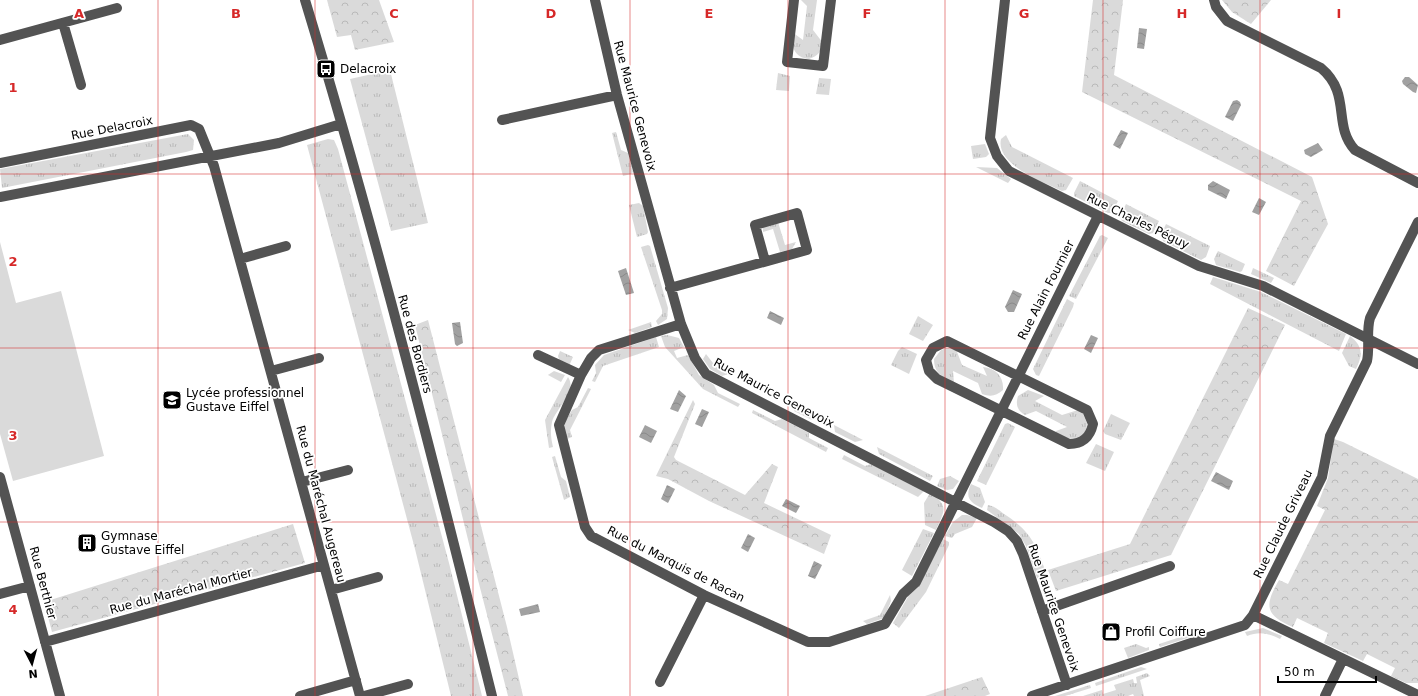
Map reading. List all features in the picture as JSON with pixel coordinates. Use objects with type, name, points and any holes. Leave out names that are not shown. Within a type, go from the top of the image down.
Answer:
[{"type":"street","name":"Rue des Bordiers","points":[[305,0],[341,124],[407,364],[492,696]]},
{"type":"street","name":"Rue Maurice Genevoix","points":[[595,0],[597,14],[618,95],[670,288],[681,324],[695,358],[706,374],[956,502],[1008,531],[1017,541],[1067,684]]},
{"type":"street","points":[[794,0],[787,62],[823,66],[831,0]]},
{"type":"street","name":"Rue Charles Péguy","points":[[1005,0],[990,124],[990,138],[997,156],[1009,171],[1199,266],[1263,286],[1418,364]]},
{"type":"street","points":[[1214,0],[1216,7],[1227,21],[1321,68],[1327,74],[1338,91],[1345,133],[1349,143],[1355,150],[1418,183]]},
{"type":"street","points":[[0,40],[117,8]]},
{"type":"street","points":[[63,23],[81,85]]},
{"type":"street","points":[[502,120],[618,95]]},
{"type":"street","points":[[0,197],[279,143],[341,124]]},
{"type":"street","name":"Rue Delacroix","points":[[0,163],[192,125],[199,129],[210,157]]},
{"type":"street","name":"Rue du Maréchal Augereau","points":[[210,157],[240,259],[360,696]]},
{"type":"street","points":[[670,288],[807,250],[797,213],[755,225],[765,261]]},
{"type":"street","name":"Rue Alain Fournier","points":[[956,502],[1000,410],[1098,216]]},
{"type":"street","name":"Rue Claude Griveau","points":[[1253,616],[1322,477],[1330,436],[1366,362],[1369,338],[1368,326],[1370,318],[1418,222]]},
{"type":"street","points":[[240,259],[286,246]]},
{"type":"street","name":"Rue du Marquis de Racan","points":[[681,324],[599,350],[591,358],[581,375],[559,425],[585,527],[591,536],[704,595],[808,642],[829,642],[885,624],[903,594],[916,582],[956,502]]},
{"type":"street","points":[[947,341],[1018,376],[1087,410],[1092,424],[1087,438],[1079,444],[1070,444],[937,379],[929,371],[926,360],[932,348],[947,341]]},
{"type":"street","points":[[538,355],[581,375]]},
{"type":"street","points":[[271,371],[318,358]]},
{"type":"street","points":[[302,482],[348,470]]},
{"type":"street","name":"Rue Berthier","points":[[1,483],[60,696]]},
{"type":"street","name":"Rue du Maréchal Mortier","points":[[45,642],[324,565]]},
{"type":"street","points":[[1042,611],[1170,566]]},
{"type":"street","points":[[331,590],[378,577]]},
{"type":"street","points":[[0,594],[30,586]]},
{"type":"street","points":[[660,682],[704,595]]},
{"type":"street","points":[[1032,696],[1245,625],[1253,616],[1418,695]]},
{"type":"street","points":[[1325,696],[1343,659]]},
{"type":"street","points":[[300,696],[356,680]]},
{"type":"street","points":[[364,696],[408,684]]},
{"type":"green space","points":[[327,0],[379,0],[394,42],[355,50],[351,35],[337,37]]},
{"type":"green space","points":[[801,0],[817,0],[813,30],[823,43],[819,53],[809,59],[799,56],[796,53],[792,41],[792,32],[803,40],[807,6]]},
{"type":"green space","points":[[1093,0],[1123,0],[1114,75],[1312,177],[1328,224],[1294,286],[1266,271],[1301,201],[1082,92]]},
{"type":"green space","points":[[1222,0],[1271,0],[1251,24],[1232,12]]},
{"type":"green space","points":[[390,70],[428,223],[391,231],[350,79]]},
{"type":"green space","points":[[778,73],[790,76],[789,91],[776,90]]},
{"type":"green space","points":[[819,78],[831,79],[829,95],[816,94]]},
{"type":"green space","points":[[616,132],[621,150],[628,153],[633,172],[631,174],[623,176],[612,133]]},
{"type":"green space","points":[[188,134],[194,140],[193,150],[2,188],[0,169]]},
{"type":"green space","points":[[1006,135],[1012,147],[1073,178],[1066,190],[1062,191],[1044,183],[1013,165],[1005,157],[1001,148],[1001,139]]},
{"type":"green space","points":[[328,139],[334,140],[338,149],[449,563],[482,696],[451,696],[415,549],[307,145]]},
{"type":"green space","points":[[985,144],[989,154],[986,157],[973,159],[971,146]]},
{"type":"green space","points":[[976,167],[997,168],[1011,179],[1008,183]]},
{"type":"green space","points":[[1080,181],[1118,201],[1112,213],[1108,213],[1074,196]]},
{"type":"green space","points":[[639,203],[643,206],[648,232],[647,234],[637,237],[629,205]]},
{"type":"green space","points":[[1126,204],[1159,221],[1153,233],[1149,234],[1122,221],[1120,217]]},
{"type":"green space","points":[[778,222],[785,245],[796,242],[792,249],[780,252],[773,229],[763,232],[763,227]]},
{"type":"green space","points":[[1166,224],[1210,246],[1206,257],[1201,260],[1163,241],[1161,235]]},
{"type":"green space","points":[[1102,235],[1108,238],[1076,299],[1069,296],[1100,236]]},
{"type":"green space","points":[[0,242],[16,303],[61,291],[104,456],[13,481],[0,434]]},
{"type":"green space","points":[[648,245],[650,246],[668,308],[667,319],[658,325],[656,321],[662,314],[662,310],[641,247]]},
{"type":"green space","points":[[1218,251],[1245,264],[1242,271],[1240,272],[1216,265],[1214,259]]},
{"type":"green space","points":[[1253,268],[1274,278],[1271,283],[1251,274]]},
{"type":"green space","points":[[1213,277],[1261,292],[1346,334],[1339,351],[1210,284]]},
{"type":"green space","points":[[1067,299],[1074,303],[1073,307],[1039,376],[1036,375],[1033,369]]},
{"type":"green space","points":[[1248,308],[1285,325],[1171,555],[1056,591],[1048,570],[1130,544]]},
{"type":"green space","points":[[918,316],[933,325],[923,341],[909,334]]},
{"type":"green space","points":[[428,320],[507,627],[523,696],[508,696],[478,580],[415,325]]},
{"type":"green space","points":[[651,322],[652,327],[635,333],[628,330]]},
{"type":"green space","points":[[667,335],[679,338],[684,347],[674,351],[677,358],[688,355],[699,375],[714,385],[718,393],[740,404],[738,407],[703,389],[665,347],[661,336]]},
{"type":"green space","points":[[1350,336],[1357,343],[1361,355],[1356,369],[1349,366],[1342,353]]},
{"type":"green space","points":[[656,337],[659,347],[603,366],[595,382],[592,381],[596,373],[595,365],[604,355]]},
{"type":"green space","points":[[902,347],[917,354],[909,374],[891,365],[898,351]]},
{"type":"green space","points":[[946,348],[956,349],[962,365],[987,376],[983,367],[995,371],[1001,377],[1003,390],[998,394],[991,396],[985,395],[982,394],[978,383],[953,371],[954,383],[943,377],[937,372],[934,359],[941,350]]},
{"type":"green space","points":[[560,351],[573,357],[569,366],[559,360],[558,356]]},
{"type":"green space","points":[[706,354],[716,367],[729,374],[722,376],[710,369],[703,359]]},
{"type":"green space","points":[[554,371],[565,375],[561,382],[548,375]]},
{"type":"green space","points":[[568,377],[570,388],[552,422],[551,434],[553,447],[549,448],[545,420]]},
{"type":"green space","points":[[588,388],[591,389],[570,430],[572,437],[567,439],[564,428],[566,420],[572,410],[578,407]]},
{"type":"green space","points":[[1028,390],[1044,396],[1035,401],[1062,415],[1078,410],[1083,414],[1087,423],[1086,430],[1083,435],[1076,439],[1060,436],[1055,434],[1056,431],[1067,427],[1036,411],[1025,415],[1019,410],[1017,399],[1018,396]]},
{"type":"green space","points":[[693,400],[695,404],[674,457],[676,460],[745,495],[772,464],[778,467],[764,503],[831,535],[824,554],[709,501],[668,479],[656,476]]},
{"type":"green space","points":[[793,405],[819,418],[812,420],[794,411]]},
{"type":"green space","points":[[753,410],[775,421],[782,419],[809,433],[809,438],[828,448],[826,452],[752,413]]},
{"type":"green space","points":[[1111,414],[1130,423],[1121,440],[1105,434],[1103,431]]},
{"type":"green space","points":[[1008,423],[1015,427],[986,485],[977,481],[1005,424]]},
{"type":"green space","points":[[834,425],[863,440],[855,442],[835,432]]},
{"type":"green space","points":[[1334,439],[1418,479],[1418,683],[1406,683],[1391,676],[1395,668],[1367,654],[1363,661],[1324,643],[1328,633],[1297,618],[1293,627],[1284,623],[1272,614],[1270,609],[1269,603],[1279,580],[1288,584],[1325,510],[1317,506],[1328,478]]},
{"type":"green space","points":[[1096,444],[1114,452],[1105,471],[1086,463]]},
{"type":"green space","points":[[877,447],[933,476],[930,481],[879,454]]},
{"type":"green space","points":[[844,455],[865,466],[871,464],[924,491],[918,497],[842,459]]},
{"type":"green space","points":[[555,456],[561,477],[566,481],[570,497],[564,500],[552,457]]},
{"type":"green space","points":[[950,476],[959,481],[953,489],[947,490],[937,486],[940,479]]},
{"type":"green space","points":[[971,484],[980,488],[985,502],[982,508],[974,504],[969,499],[968,492]]},
{"type":"green space","points":[[930,493],[943,505],[944,509],[936,530],[925,525],[924,503]]},
{"type":"green space","points":[[988,505],[996,508],[1013,520],[1027,533],[1040,556],[1047,576],[1037,578],[1026,546],[1019,534],[987,510]]},
{"type":"green space","points":[[962,515],[977,518],[972,527],[955,534],[952,538],[945,536],[953,522]]},
{"type":"green space","points":[[293,524],[305,563],[52,632],[44,602]]},
{"type":"green space","points":[[923,529],[934,533],[912,576],[902,570]]},
{"type":"green space","points":[[943,539],[949,542],[949,545],[926,592],[899,628],[893,623],[909,595],[922,580]]},
{"type":"green space","points":[[890,595],[891,601],[884,618],[867,624],[863,621],[880,615]]},
{"type":"green space","points":[[1263,628],[1282,636],[1280,639],[1264,633],[1247,636],[1245,632]]},
{"type":"green space","points":[[1205,629],[1206,632],[1160,647],[1159,644]]},
{"type":"green space","points":[[1136,644],[1146,648],[1149,647],[1149,650],[1128,658],[1124,648]]},
{"type":"green space","points":[[1141,667],[1147,669],[1096,686],[1095,683]]},
{"type":"green space","points":[[1147,673],[1150,676],[1140,680],[1144,696],[1134,696],[1133,694],[1128,696],[1083,696],[1102,690],[1103,694],[1116,690],[1114,685],[1133,679],[1134,683],[1137,683],[1136,677]]},
{"type":"green space","points":[[982,677],[990,694],[985,696],[925,696]]},
{"type":"green space","points":[[1090,685],[1091,688],[1065,696],[1055,696]]},
{"type":"water","points":[[1139,28],[1147,29],[1144,49],[1137,48]]},
{"type":"water","points":[[1405,77],[1409,77],[1418,85],[1416,93],[1403,84],[1402,81]]},
{"type":"water","points":[[1237,100],[1241,105],[1233,121],[1225,117],[1233,101]]},
{"type":"water","points":[[1121,130],[1128,133],[1120,149],[1113,145]]},
{"type":"water","points":[[1318,143],[1323,150],[1311,157],[1305,154],[1304,150]]},
{"type":"water","points":[[1213,181],[1230,190],[1226,199],[1208,190],[1208,185]]},
{"type":"water","points":[[1259,198],[1266,202],[1259,215],[1252,212]]},
{"type":"water","points":[[626,268],[634,293],[626,295],[618,271]]},
{"type":"water","points":[[1013,290],[1022,294],[1014,312],[1008,312],[1005,307]]},
{"type":"water","points":[[770,311],[784,318],[781,325],[767,318]]},
{"type":"water","points":[[460,322],[463,343],[457,346],[455,344],[452,323]]},
{"type":"water","points":[[1091,335],[1098,338],[1091,353],[1084,349]]},
{"type":"water","points":[[679,390],[686,396],[678,412],[670,409]]},
{"type":"water","points":[[702,409],[709,412],[702,427],[695,424]]},
{"type":"water","points":[[645,425],[657,431],[651,443],[639,437]]},
{"type":"water","points":[[1216,472],[1233,481],[1229,490],[1211,481]]},
{"type":"water","points":[[667,485],[675,489],[668,503],[661,499]]},
{"type":"water","points":[[786,499],[800,506],[796,513],[782,506]]},
{"type":"water","points":[[748,534],[755,538],[748,552],[741,548]]},
{"type":"water","points":[[814,561],[822,565],[815,579],[808,576]]},
{"type":"water","points":[[538,604],[540,612],[521,616],[519,609]]},
{"type":"place","name":"Delacroix","points":[[326,69]]},
{"type":"place","name":"Lycée professionnel Gustave Eiffel","points":[[172,400]]},
{"type":"place","name":"Gymnase Gustave Eiffel","points":[[87,543]]},
{"type":"place","name":"Profil Coiffure","points":[[1111,632]]}]
